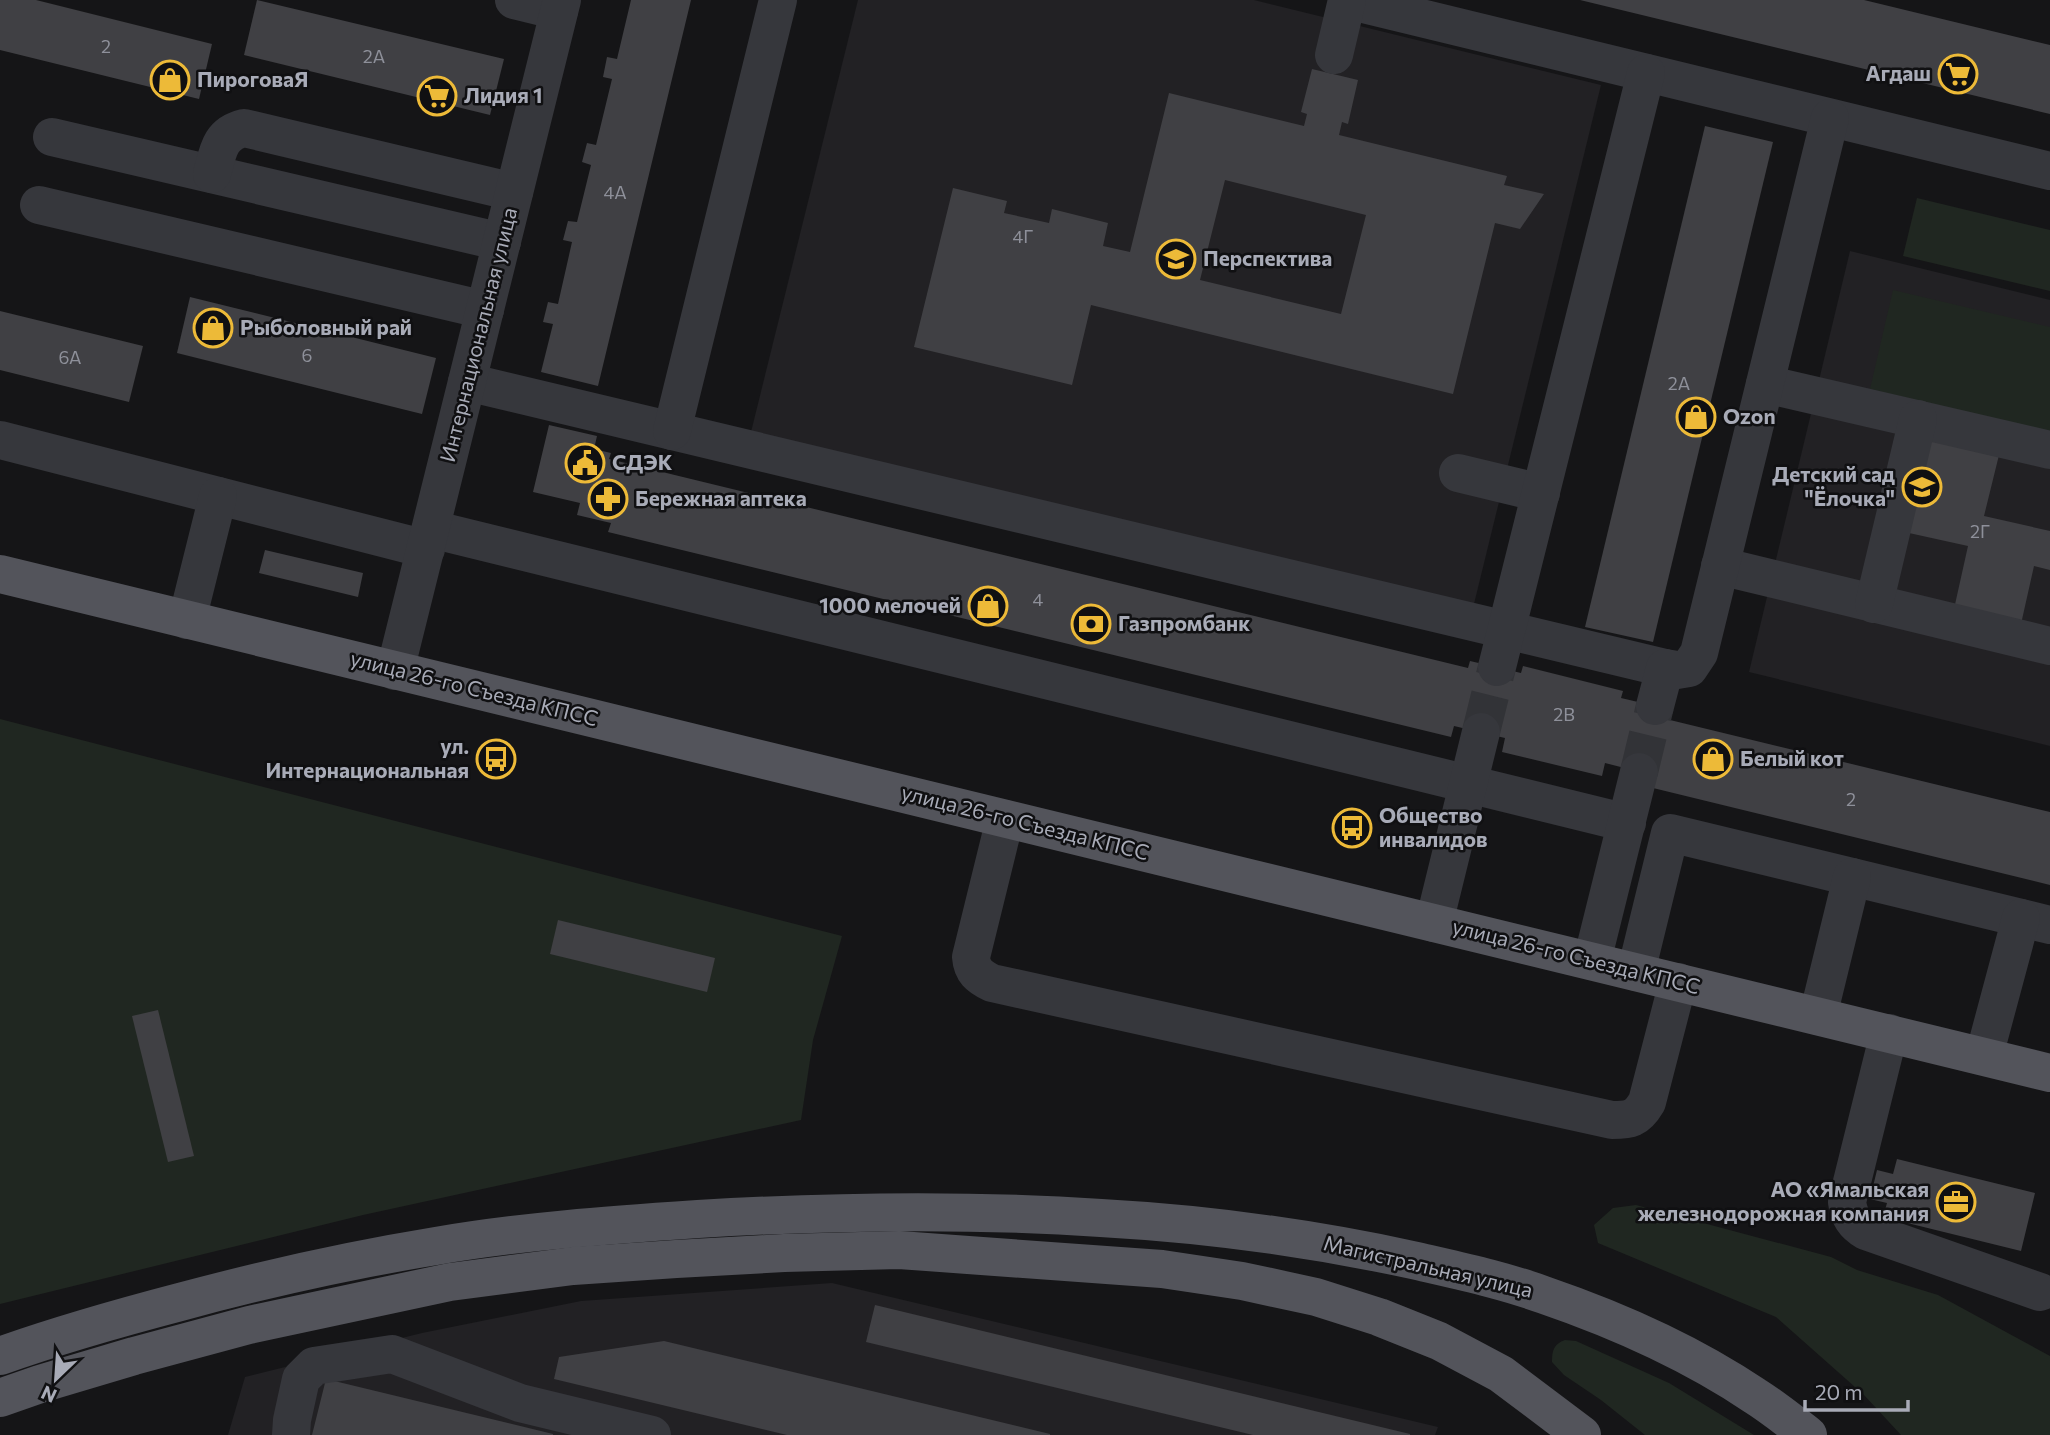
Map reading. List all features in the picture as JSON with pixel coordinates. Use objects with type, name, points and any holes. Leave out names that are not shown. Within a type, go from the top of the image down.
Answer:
[{"type":"main road","name":"улица 26-го Съезда КПСС","points":[[0,574],[2050,1073]]},
{"type":"main road","name":"Магистральная улица","points":[[0,1356],[131,1315],[239,1286],[339,1263],[440,1245],[571,1228],[768,1215],[1012,1212],[1139,1220],[1267,1233],[1467,1272],[1540,1293],[1609,1319],[1703,1364],[1755,1396],[1808,1435]]},
{"type":"main road","points":[[0,1398],[53,1380],[249,1325],[351,1302],[478,1279],[573,1266],[785,1253],[899,1250],[1161,1269],[1242,1281],[1316,1297],[1439,1340],[1501,1374],[1582,1435]]},
{"type":"street","points":[[514,0],[561,5]]},
{"type":"street","points":[[672,431],[778,0]]},
{"type":"street","points":[[1334,55],[1347,0],[2050,171]]},
{"type":"street","name":"Интернациональная улица","points":[[395,671],[561,5]]},
{"type":"street","points":[[1497,667],[1646,73]]},
{"type":"street","points":[[467,382],[1665,668],[1689,668],[1699,653],[1830,118]]},
{"type":"street","points":[[212,174],[222,141],[233,130],[244,128],[514,192]]},
{"type":"street","points":[[52,137],[502,242]]},
{"type":"street","points":[[39,205],[485,310]]},
{"type":"street","points":[[1765,384],[2050,450]]},
{"type":"street","points":[[1874,604],[1917,419]]},
{"type":"street","points":[[0,440],[218,496],[428,538],[1627,822]]},
{"type":"street","points":[[1458,473],[1541,493]]},
{"type":"street","points":[[187,620],[218,496]]},
{"type":"street","points":[[1720,566],[2050,646]]},
{"type":"street","points":[[1656,706],[1665,668]]},
{"type":"street","points":[[1434,923],[1481,732]]},
{"type":"street","points":[[1592,961],[1639,772]]},
{"type":"street","points":[[1005,819],[971,957],[972,967],[981,978],[992,983],[1612,1120],[1628,1120],[1641,1113],[1647,1102],[1678,982]]},
{"type":"street","points":[[1636,972],[1671,833],[2036,921],[1984,1056]]},
{"type":"street","points":[[1818,1016],[1852,877]]},
{"type":"street","points":[[1889,1033],[1847,1202],[1855,1225],[2040,1292]]},
{"type":"street","points":[[291,1435],[301,1379],[314,1366],[392,1354],[520,1403],[652,1435]]},
{"type":"shaded area","name":"Перспектива","points":[[858,0],[1254,0],[1601,85],[1474,604],[751,432]]},
{"type":"shaded area","points":[[1917,198],[2050,230],[2050,291],[1903,256]]},
{"type":"shaded area","name":"Детский сад \"Ёлочка\"","points":[[1850,251],[2050,300],[2050,746],[1749,672]]},
{"type":"shaded area","points":[[1893,290],[2050,327],[2050,432],[1870,389]]},
{"type":"shaded area","points":[[0,719],[842,936],[813,1040],[801,1120],[363,1215],[0,1304]]},
{"type":"shaded area","points":[[1636,1205],[1831,1257],[1857,1270],[1938,1295],[2050,1356],[2050,1435],[1901,1435],[1864,1395],[1776,1317],[1598,1243],[1594,1225],[1613,1208]]},
{"type":"shaded area","points":[[832,1283],[1438,1427],[1435,1435],[228,1435],[245,1377],[422,1333],[581,1301]]},
{"type":"shaded area","points":[[1565,1340],[1576,1341],[1669,1383],[1754,1435],[1645,1435],[1564,1375],[1552,1362],[1554,1348]]},
{"type":"building","points":[[0,0],[36,0],[212,44],[199,99],[0,50]]},
{"type":"building","points":[[257,0],[504,59],[490,115],[244,55]]},
{"type":"building","points":[[631,0],[691,0],[598,386],[541,372],[553,324],[543,322],[548,302],[558,304],[572,242],[563,240],[568,221],[577,222],[591,165],[582,162],[587,143],[596,145],[612,79],[603,77],[607,57],[617,59]]},
{"type":"building","points":[[1580,0],[1864,0],[2050,45],[2050,114]]},
{"type":"building","points":[[1312,69],[1358,80],[1348,124],[1342,122],[1339,135],[1507,176],[1504,185],[1544,194],[1520,229],[1495,223],[1453,394],[1091,305],[1072,385],[914,347],[953,188],[1007,201],[1004,213],[1049,223],[1052,209],[1108,223],[1103,246],[1130,252],[1169,93],[1304,126],[1307,114],[1301,112]],"holes":[[[1225,180],[1366,215],[1341,314],[1200,280]]]},
{"type":"building","points":[[1705,126],[1773,142],[1653,642],[1585,627]]},
{"type":"building","points":[[190,297],[436,358],[422,414],[177,353]]},
{"type":"building","points":[[0,311],[143,346],[129,402],[0,370]]},
{"type":"building","points":[[549,425],[597,436],[594,449],[611,453],[609,459],[1468,668],[1470,661],[1521,673],[1523,666],[1623,691],[1621,698],[1672,710],[1670,720],[2050,812],[2050,885],[1653,788],[1656,776],[1605,763],[1602,776],[1502,752],[1505,738],[1454,726],[1451,737],[608,532],[611,523],[577,515],[580,503],[533,492]]},
{"type":"building","points":[[1931,439],[1999,455],[1984,516],[2050,531],[2050,570],[2034,566],[2021,624],[1954,609],[1968,546],[1909,533]]},
{"type":"building","points":[[265,550],[363,573],[358,597],[259,573]]},
{"type":"building","points":[[558,920],[715,958],[707,992],[550,954]]},
{"type":"building","points":[[158,1010],[194,1156],[168,1162],[132,1016]]},
{"type":"building","points":[[1897,1159],[2035,1193],[2021,1251],[1883,1217],[1887,1203],[1870,1199],[1877,1170],[1893,1174]]},
{"type":"building","points":[[875,1305],[1410,1435],[1253,1435],[866,1342]]},
{"type":"building","points":[[664,1341],[1050,1435],[787,1435],[554,1379],[559,1357]]},
{"type":"building","points":[[326,1379],[553,1434],[553,1435],[312,1435]]},
{"type":"tunnel","points":[[1481,732],[1497,667]]},
{"type":"tunnel","points":[[1639,772],[1655,706]]},
{"type":"place","name":"Агдаш","points":[[1958,74]]},
{"type":"place","name":"ПироговаЯ","points":[[170,80]]},
{"type":"place","name":"Лидия 1","points":[[437,96]]},
{"type":"place","name":"Перспектива","points":[[1176,259]]},
{"type":"place","name":"Рыболовный рай","points":[[213,328]]},
{"type":"place","name":"Ozon","points":[[1696,417]]},
{"type":"place","name":"СДЭК","points":[[585,463]]},
{"type":"place","name":"Детский сад \"Ёлочка\"","points":[[1922,487]]},
{"type":"place","name":"Бережная аптека","points":[[608,499]]},
{"type":"place","name":"1000 мелочей","points":[[988,606]]},
{"type":"place","name":"Газпромбанк","points":[[1091,624]]},
{"type":"place","name":"ул. Интернациональная","points":[[496,759]]},
{"type":"place","name":"Белый кот","points":[[1713,759]]},
{"type":"place","name":"Общество инвалидов","points":[[1352,828]]},
{"type":"place","name":"АО «Ямальская железнодорожная компания","points":[[1956,1202]]}]
